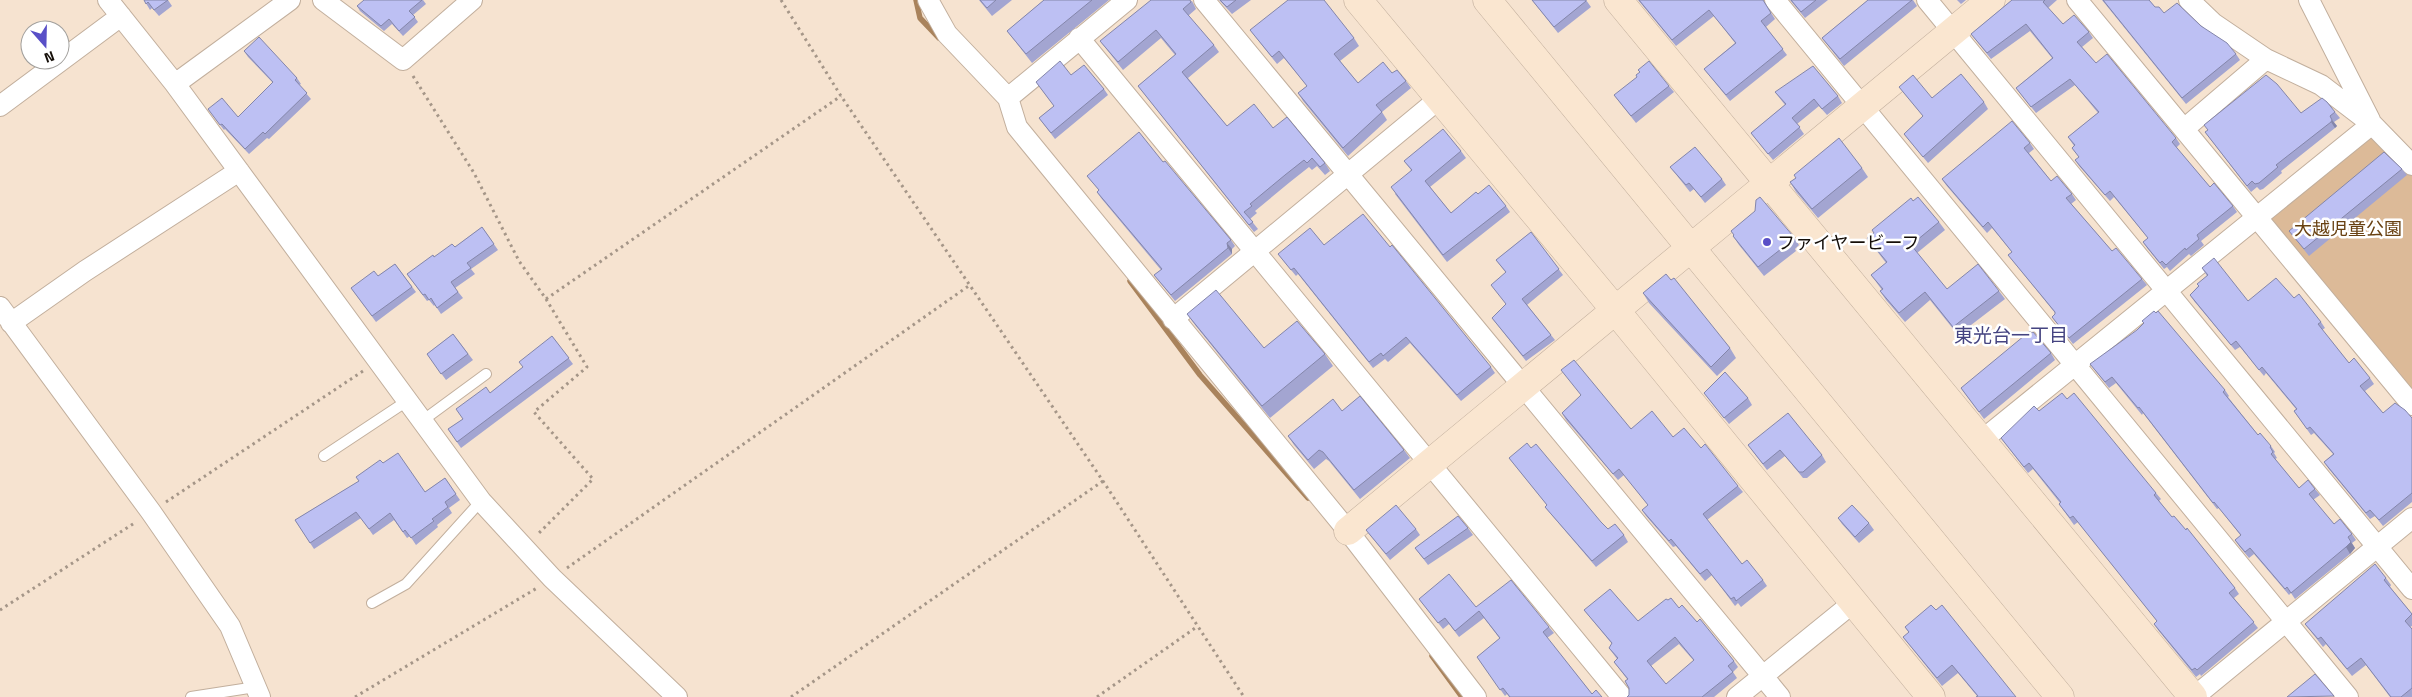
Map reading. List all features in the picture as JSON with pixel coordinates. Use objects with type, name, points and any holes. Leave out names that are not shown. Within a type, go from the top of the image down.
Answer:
[{"type":"street","points":[[108,0],[175,84],[481,501],[523,549],[677,697]]},
{"type":"street","points":[[175,84],[290,0]]},
{"type":"street","points":[[323,0],[403,60],[472,0]]},
{"type":"street","points":[[928,0],[947,34],[1008,98],[1016,127],[1348,531],[1476,697]]},
{"type":"street","points":[[1008,98],[1079,38],[1128,0]]},
{"type":"street","points":[[1204,0],[1522,388],[1780,697]]},
{"type":"street","points":[[1358,0],[1616,311],[1931,697]]},
{"type":"street","points":[[1487,0],[2060,697]]},
{"type":"street","points":[[1618,0],[2193,697],[2412,518]]},
{"type":"street","points":[[1775,0],[2348,697]]},
{"type":"street","points":[[1927,0],[2412,589]]},
{"type":"street","points":[[1348,531],[1991,0]]},
{"type":"street","points":[[2077,0],[2412,405]]},
{"type":"street","points":[[2189,0],[2212,23],[2266,60],[2321,85],[2372,124],[2412,164]]},
{"type":"street","points":[[2310,0],[2372,124]]},
{"type":"street","points":[[0,106],[121,16]]},
{"type":"street","points":[[1079,38],[1622,697]]},
{"type":"street","points":[[2184,129],[2266,60]]},
{"type":"street","points":[[1173,319],[1440,98]]},
{"type":"street","points":[[1982,442],[2372,124]]},
{"type":"street","points":[[239,170],[85,271],[6,315],[151,512],[230,626],[258,692]]},
{"type":"street","points":[[1737,697],[1854,602]]},
{"type":"lane","points":[[422,421],[486,374]]},
{"type":"lane","points":[[324,456],[407,401]]},
{"type":"lane","points":[[372,603],[406,584],[481,501]]},
{"type":"lane","points":[[191,697],[258,692]]},
{"type":"path","points":[[781,0],[841,96],[1103,482],[1244,697]]},
{"type":"path","points":[[403,60],[474,173],[520,261],[546,299],[587,367],[534,412],[593,479],[523,549]]},
{"type":"path","points":[[546,299],[841,96]]},
{"type":"path","points":[[355,697],[552,578],[970,285]]},
{"type":"path","points":[[0,610],[378,361]]},
{"type":"path","points":[[791,697],[1103,482]]},
{"type":"path","points":[[1097,697],[1198,626]]},
{"type":"green space","name":"大越児童公園","points":[[2372,124],[2412,165],[2412,405],[2257,217]]},
{"type":"building","points":[[144,0],[168,0],[154,10]]},
{"type":"building","points":[[364,0],[422,0],[409,11],[415,17],[399,31],[389,19],[381,26],[357,6]]},
{"type":"building","points":[[980,0],[996,0],[987,8]]},
{"type":"building","points":[[1044,0],[1092,0],[1026,54],[1007,31]]},
{"type":"building","points":[[1151,0],[1190,0],[1191,2],[1183,9],[1214,45],[1182,72],[1227,126],[1254,104],[1273,128],[1287,117],[1325,163],[1320,167],[1312,158],[1307,163],[1304,160],[1285,175],[1250,204],[1252,206],[1244,212],[1253,222],[1249,225],[1138,86],[1176,54],[1156,30],[1118,62],[1100,41]]},
{"type":"building","points":[[1220,0],[1236,0],[1227,7]]},
{"type":"building","points":[[1288,0],[1324,0],[1354,38],[1334,54],[1358,83],[1383,62],[1392,73],[1397,70],[1406,81],[1376,105],[1382,112],[1343,148],[1298,93],[1307,86],[1279,51],[1272,57],[1250,30]]},
{"type":"building","points":[[1532,0],[1586,0],[1586,1],[1554,27]]},
{"type":"building","points":[[1639,0],[1763,0],[1771,13],[1761,21],[1783,49],[1726,95],[1704,69],[1736,43],[1709,10],[1672,40]]},
{"type":"building","points":[[1791,0],[1816,0],[1801,12]]},
{"type":"building","points":[[1868,0],[1912,0],[1840,59],[1822,38]]},
{"type":"building","points":[[2012,0],[2045,0],[2043,2],[2063,24],[2074,15],[2089,32],[2077,42],[2096,63],[2107,54],[2176,138],[2172,142],[2210,187],[2214,183],[2233,206],[2197,235],[2199,239],[2186,250],[2185,248],[2166,265],[2162,261],[2160,263],[2143,242],[2148,238],[2110,191],[2105,195],[2075,160],[2079,157],[2072,148],[2075,145],[2068,137],[2099,112],[2070,79],[2031,107],[2016,88],[2053,58],[2026,24],[1987,53],[1971,34]]},
{"type":"building","points":[[2103,0],[2149,0],[2164,13],[2177,3],[2201,26],[2227,43],[2236,54],[2182,98]]},
{"type":"building","points":[[259,37],[297,78],[295,80],[307,93],[265,134],[263,132],[245,149],[222,124],[220,125],[208,109],[222,98],[238,117],[273,82],[244,51]]},
{"type":"building","points":[[1060,61],[1071,75],[1084,65],[1104,89],[1051,133],[1039,118],[1054,106],[1036,82]]},
{"type":"building","points":[[1649,61],[1669,86],[1631,116],[1614,95],[1637,77],[1636,75],[1640,72],[1638,70]]},
{"type":"building","points":[[1813,66],[1838,96],[1822,109],[1814,99],[1792,118],[1800,127],[1768,154],[1751,133],[1786,104],[1775,92]]},
{"type":"building","points":[[1961,74],[1984,102],[1923,157],[1904,134],[1923,116],[1899,87],[1913,75],[1932,98]]},
{"type":"building","points":[[2266,75],[2277,84],[2301,113],[2322,98],[2335,112],[2330,116],[2331,122],[2276,165],[2278,167],[2259,183],[2255,184],[2252,181],[2247,186],[2205,132],[2208,130],[2204,125]]},
{"type":"building","points":[[2012,121],[2030,143],[2024,148],[2051,181],[2057,176],[2072,194],[2066,198],[2112,251],[2116,248],[2142,279],[2069,338],[2052,317],[2055,312],[2008,255],[2012,252],[1988,222],[1983,227],[1942,179]]},
{"type":"building","points":[[1443,129],[1461,151],[1425,181],[1451,213],[1476,192],[1478,194],[1489,185],[1506,206],[1443,255],[1391,187],[1412,170],[1404,161]]},
{"type":"building","points":[[1139,132],[1231,240],[1227,243],[1228,248],[1171,295],[1154,275],[1162,269],[1097,192],[1099,190],[1087,176]]},
{"type":"building","points":[[1839,138],[1862,168],[1812,209],[1790,182],[1796,178],[1794,175]]},
{"type":"building","points":[[1695,147],[1722,179],[1701,197],[1689,183],[1686,185],[1670,167]]},
{"type":"building","points":[[2384,152],[2402,169],[2304,249],[2289,231]]},
{"type":"building","name":"ファイヤービーフ","points":[[1760,197],[1793,236],[1788,240],[1790,242],[1758,267],[1731,231],[1755,211],[1756,200]]},
{"type":"building","points":[[1918,197],[1939,222],[1911,245],[1947,289],[1978,264],[1999,291],[1953,327],[1925,292],[1899,313],[1880,291],[1883,289],[1871,275],[1887,262],[1867,238],[1874,233],[1872,230],[1911,198],[1913,201]]},
{"type":"building","points":[[1363,214],[1390,247],[1392,245],[1491,367],[1457,395],[1406,337],[1383,356],[1381,353],[1369,362],[1294,268],[1291,270],[1278,254],[1310,228],[1324,245]]},
{"type":"building","points":[[482,227],[494,244],[467,263],[471,268],[451,282],[458,292],[437,308],[431,298],[429,300],[425,294],[423,295],[407,274],[452,244],[455,247]]},
{"type":"building","points":[[1531,232],[1559,269],[1522,299],[1551,335],[1523,356],[1492,318],[1506,304],[1491,285],[1506,272],[1496,260]]},
{"type":"building","points":[[2214,258],[2248,301],[2276,278],[2294,298],[2299,294],[2321,322],[2318,324],[2349,363],[2354,358],[2370,378],[2360,386],[2383,413],[2395,403],[2412,418],[2412,493],[2379,520],[2370,510],[2366,513],[2324,462],[2334,454],[2310,427],[2307,429],[2294,411],[2297,409],[2262,367],[2259,370],[2236,341],[2231,345],[2190,295],[2199,286],[2197,284],[2208,275],[2202,268]]},
{"type":"building","points":[[395,264],[412,287],[372,316],[351,288],[374,271],[378,276]]},
{"type":"building","points":[[1666,274],[1671,280],[1674,278],[1730,348],[1711,367],[1643,293]]},
{"type":"building","points":[[1216,290],[1264,348],[1297,321],[1325,354],[1262,406],[1187,314]]},
{"type":"building","points":[[2154,311],[2156,313],[2158,311],[2225,390],[2223,392],[2258,435],[2260,433],[2271,446],[2273,452],[2271,454],[2299,488],[2308,480],[2315,489],[2309,494],[2334,524],[2340,519],[2352,534],[2348,537],[2351,542],[2346,547],[2291,593],[2287,587],[2285,589],[2250,548],[2245,552],[2235,540],[2241,535],[2213,503],[2139,407],[2112,377],[2105,382],[2090,364],[2137,330],[2144,323],[2142,321]]},
{"type":"building","points":[[2030,331],[2051,353],[1979,412],[1961,388]]},
{"type":"building","points":[[453,334],[468,354],[441,374],[427,354]]},
{"type":"building","points":[[552,336],[569,358],[457,442],[448,429],[463,419],[456,409],[486,387],[490,393],[523,367],[519,362]]},
{"type":"building","points":[[1574,360],[1631,429],[1652,411],[1673,437],[1684,428],[1701,448],[1705,444],[1738,486],[1703,514],[1742,564],[1747,560],[1763,580],[1736,601],[1734,597],[1731,599],[1707,569],[1700,574],[1671,539],[1669,541],[1642,510],[1648,505],[1619,469],[1613,474],[1562,413],[1581,395],[1561,370]]},
{"type":"building","points":[[1725,372],[1748,398],[1724,418],[1704,393]]},
{"type":"building","points":[[2062,393],[2067,399],[2074,393],[2156,493],[2154,495],[2172,517],[2174,516],[2186,530],[2187,528],[2235,588],[2229,593],[2254,622],[2197,670],[2195,668],[2192,670],[2154,624],[2157,621],[2073,516],[2070,518],[2059,504],[2061,502],[2029,463],[2024,467],[2001,438],[2034,406],[2039,411]]},
{"type":"building","points":[[1360,396],[1404,450],[1354,490],[1323,452],[1319,450],[1308,460],[1288,436],[1333,399],[1342,411]]},
{"type":"building","points":[[1788,413],[1822,455],[1803,472],[1799,472],[1780,450],[1763,464],[1748,445]]},
{"type":"building","points":[[1527,443],[1531,448],[1536,444],[1608,529],[1615,524],[1624,535],[1592,561],[1545,507],[1547,505],[1509,458]]},
{"type":"building","points":[[398,453],[425,492],[445,478],[456,494],[445,502],[448,507],[432,519],[434,521],[411,538],[405,530],[403,532],[390,513],[369,529],[356,512],[310,543],[295,520],[359,481],[356,477],[380,460],[383,463]]},
{"type":"building","points":[[1396,505],[1416,529],[1386,554],[1366,530]]},
{"type":"building","points":[[1852,505],[1869,523],[1855,537],[1838,518]]},
{"type":"building","points":[[1458,516],[1468,528],[1424,559],[1415,548]]},
{"type":"building","points":[[2375,564],[2386,578],[2384,580],[2412,614],[2405,621],[2412,629],[2412,688],[2401,697],[2391,697],[2361,658],[2347,669],[2321,637],[2318,639],[2305,624]]},
{"type":"building","points":[[1449,574],[1476,607],[1511,580],[1549,627],[1543,632],[1592,694],[1596,690],[1602,697],[1510,697],[1503,688],[1500,690],[1477,657],[1500,638],[1479,611],[1455,631],[1445,618],[1438,623],[1419,599]]},
{"type":"building","points":[[1610,589],[1638,621],[1666,599],[1671,598],[1679,608],[1682,605],[1697,622],[1700,619],[1734,661],[1728,666],[1733,672],[1702,697],[1627,697],[1629,695],[1629,688],[1625,681],[1628,679],[1614,662],[1618,658],[1609,648],[1612,643],[1584,610]],"holes":[[[1675,637],[1694,660],[1666,684],[1647,661]]]},
{"type":"building","points":[[1931,605],[1936,610],[1942,605],[2016,697],[1976,697],[1978,696],[1952,665],[1937,678],[1903,637],[1909,632],[1905,627]]},
{"type":"building","points":[[2315,674],[2334,696],[2287,697]]},
{"type":"waterway","points":[[916,0],[920,18],[939,38]]},
{"type":"waterway","points":[[1130,281],[1200,375],[1308,498]]},
{"type":"waterway","points":[[1432,656],[1462,697]]},
{"type":"place","name":"ファイヤービーフ","points":[[1767,242]]},
{"type":"district","name":"東光台一丁目","points":[[2011,334]]}]
